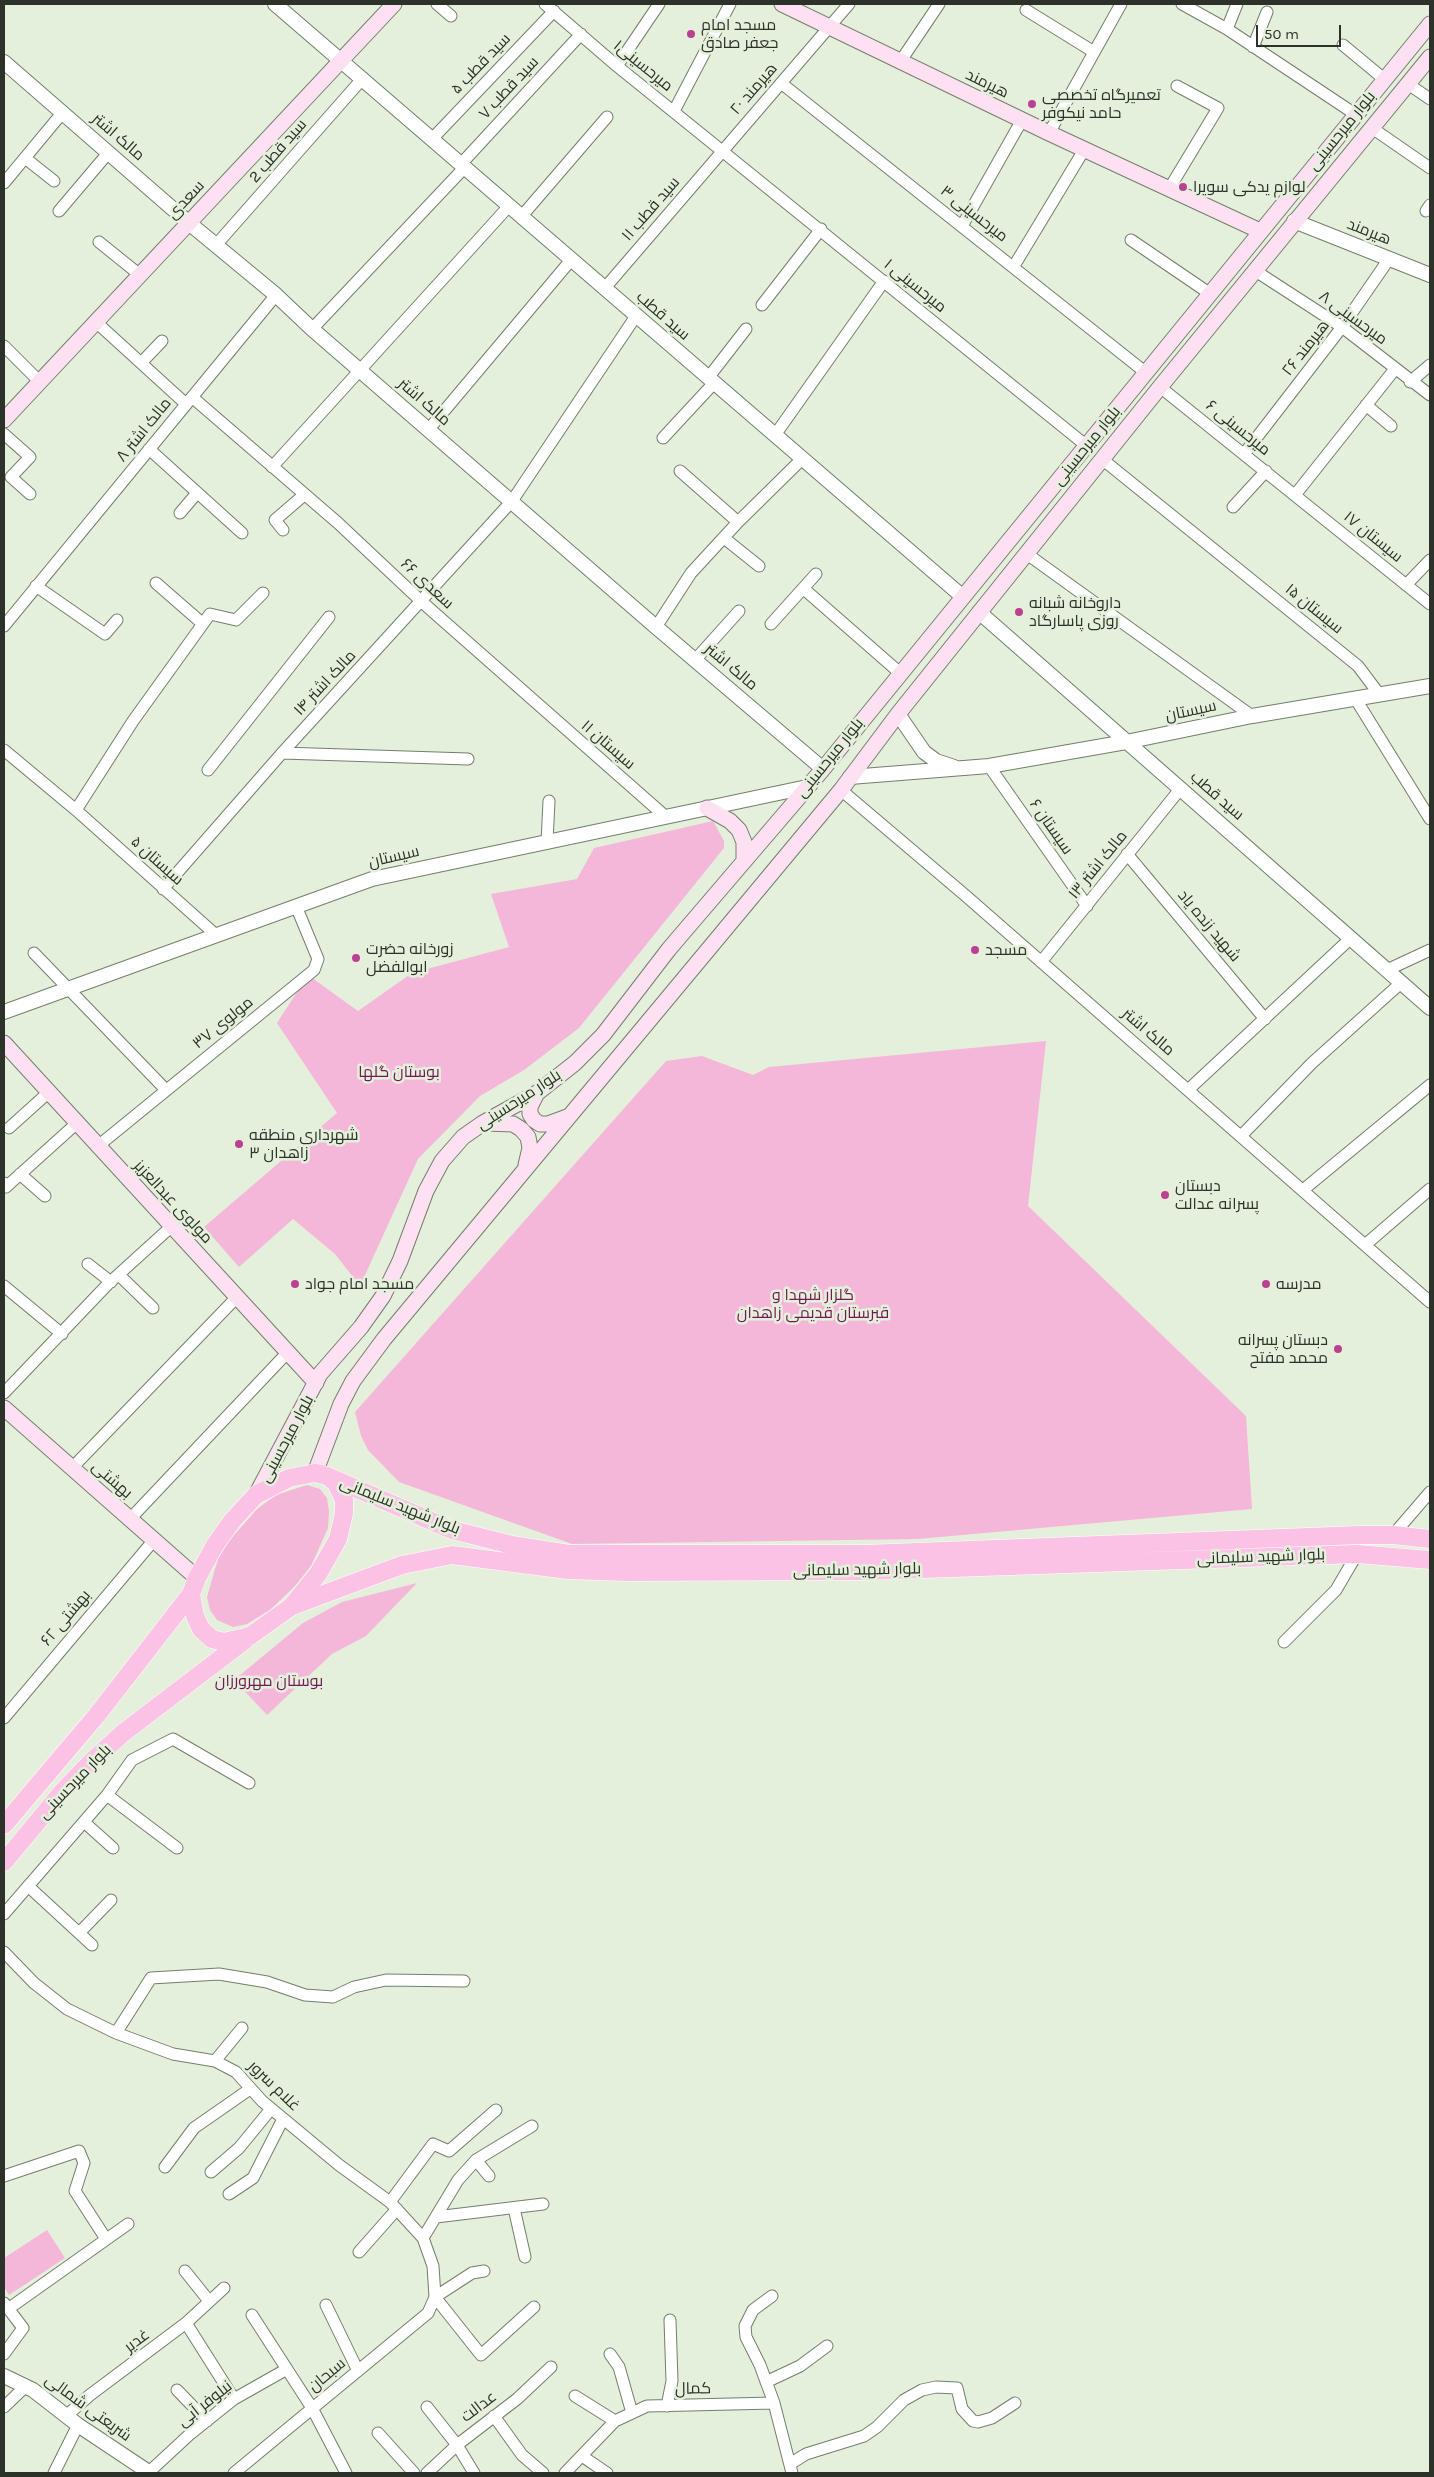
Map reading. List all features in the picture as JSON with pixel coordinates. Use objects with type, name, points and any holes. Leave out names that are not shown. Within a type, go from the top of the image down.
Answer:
[{"type":"main road","name":"سعدی","points":[[5,416],[40,382],[394,4]]},
{"type":"main road","name":"هیرمند","points":[[782,4],[1084,150],[1260,231]]},
{"type":"main road","name":"بلوار میرحسینی","points":[[4,1825],[97,1714],[194,1586],[222,1534],[256,1495],[320,1374],[361,1327],[383,1296],[400,1261],[426,1191],[442,1161],[463,1137],[483,1123],[537,1093],[575,1063],[603,1035],[668,949],[823,768],[1088,447],[1208,293],[1430,24]]},
{"type":"main road","name":"بلوار میرحسینی","points":[[321,1475],[341,1404],[353,1381],[384,1339],[841,790],[898,714],[979,612],[1294,220],[1430,57]]},
{"type":"main road","points":[[1338,135],[1354,149]]},
{"type":"main road","points":[[1049,493],[1065,507]]},
{"type":"main road","points":[[708,808],[730,821],[739,830],[744,842],[744,861]]},
{"type":"main road","name":"مولوی عبدالعزیز","points":[[4,1043],[316,1384]]},
{"type":"main road","points":[[537,1093],[530,1107],[530,1114],[534,1120],[540,1124],[548,1124],[568,1116]]},
{"type":"main road","points":[[483,1123],[502,1122],[514,1124],[521,1129],[528,1137],[530,1148],[525,1169]]},
{"type":"main road","name":"بهشتی","points":[[4,1408],[154,1540],[194,1586]]},
{"type":"main road","points":[[256,1495],[289,1478],[321,1475],[336,1483],[344,1500],[342,1526],[335,1544],[318,1574],[292,1606]]},
{"type":"main road","name":"بلوار شهید سلیمانی","points":[[321,1475],[452,1530],[512,1544],[569,1554],[866,1554],[1393,1535],[1430,1539]]},
{"type":"main road","name":"بلوار شهید سلیمانی","points":[[292,1606],[402,1565],[452,1555],[568,1570],[627,1572],[866,1571],[1357,1554],[1430,1560]]},
{"type":"main road","points":[[194,1586],[195,1616],[205,1635],[224,1642],[250,1636]]},
{"type":"main road","name":"بلوار میرحسینی","points":[[4,1862],[63,1791],[123,1733],[292,1606]]},
{"type":"street","name":"سید قطب","points":[[275,4],[964,597]]},
{"type":"street","points":[[437,4],[451,16]]},
{"type":"street","points":[[617,66],[659,4]]},
{"type":"street","points":[[674,111],[730,4]]},
{"type":"street","name":"هیرمند ۲۰","points":[[723,150],[849,4]]},
{"type":"street","points":[[900,62],[939,4]]},
{"type":"street","points":[[1049,133],[1121,4]]},
{"type":"street","points":[[1182,4],[1227,30],[1355,114]]},
{"type":"street","points":[[1227,30],[1237,4]]},
{"type":"street","name":"میرحسینی۱","points":[[550,7],[617,66],[723,150]]},
{"type":"street","name":"سید قطب ۵","points":[[432,138],[550,7]]},
{"type":"street","points":[[1026,10],[1094,52]]},
{"type":"street","points":[[1253,47],[1267,12]]},
{"type":"street","name":"سید قطب ۷","points":[[312,329],[381,257],[581,34]]},
{"type":"street","points":[[1343,45],[1384,79]]},
{"type":"street","name":"مالک اشتر","points":[[4,62],[189,223],[276,294],[312,329],[429,428],[656,627],[823,768]]},
{"type":"street","name":"سید قطب 2","points":[[216,246],[363,78]]},
{"type":"street","name":"میرحسینی ۳","points":[[782,83],[1146,372]]},
{"type":"street","points":[[1408,84],[1430,99]]},
{"type":"street","points":[[1168,189],[1218,108],[1177,86]]},
{"type":"street","points":[[4,183],[63,112]]},
{"type":"street","points":[[521,217],[607,117]]},
{"type":"street","points":[[962,226],[1022,120]]},
{"type":"street","points":[[1372,128],[1430,168]]},
{"type":"street","name":"میرحسینی ۱","points":[[723,150],[1088,447]]},
{"type":"street","name":"سید قطب ۱۱","points":[[604,289],[723,150]]},
{"type":"street","points":[[1014,266],[1084,150]]},
{"type":"street","points":[[59,211],[109,152]]},
{"type":"street","points":[[25,158],[54,181]]},
{"type":"street","points":[[272,467],[510,206]]},
{"type":"street","name":"هیرمند","points":[[1294,220],[1430,275]]},
{"type":"street","points":[[762,305],[820,230]]},
{"type":"street","points":[[1131,240],[1208,293]]},
{"type":"street","points":[[99,242],[140,275]]},
{"type":"street","name":"هیرمند ۲۶","points":[[1244,454],[1342,327],[1389,259]]},
{"type":"street","points":[[429,428],[571,260]]},
{"type":"street","name":"میرحسینی ۸","points":[[1254,270],[1342,327],[1410,382],[1430,395]]},
{"type":"street","points":[[775,435],[884,281]]},
{"type":"street","name":"مالک اشتر ۸","points":[[4,626],[276,294]]},
{"type":"street","name":"مالک اشتر ۱۴","points":[[163,889],[282,754],[512,501],[636,316]]},
{"type":"street","points":[[96,322],[189,401]]},
{"type":"street","points":[[663,438],[711,381],[746,329]]},
{"type":"street","points":[[142,363],[162,341]]},
{"type":"street","points":[[4,346],[40,382]]},
{"type":"street","points":[[1410,382],[1430,365]]},
{"type":"street","points":[[1295,495],[1395,369]]},
{"type":"street","name":"میرحسینی ۶","points":[[1160,387],[1295,495]]},
{"type":"street","name":"سعدی ۶۶","points":[[189,401],[272,467],[338,523],[422,602],[529,697]]},
{"type":"street","points":[[1366,405],[1391,426]]},
{"type":"street","points":[[4,434],[30,457],[11,477],[30,494]]},
{"type":"street","points":[[149,449],[242,533]]},
{"type":"street","points":[[656,627],[691,573],[738,522],[802,459]]},
{"type":"street","name":"سیستان ۱۵","points":[[1102,459],[1358,666],[1379,694]]},
{"type":"street","points":[[680,471],[738,522]]},
{"type":"street","points":[[1233,507],[1266,471]]},
{"type":"street","points":[[180,513],[197,493]]},
{"type":"street","points":[[283,530],[274,520],[304,495]]},
{"type":"street","name":"سیستان ۱۷","points":[[1295,495],[1430,604]]},
{"type":"street","points":[[724,538],[758,566]]},
{"type":"street","points":[[1027,554],[1252,716]]},
{"type":"street","points":[[1406,585],[1430,560]]},
{"type":"street","points":[[770,624],[816,574]]},
{"type":"street","points":[[156,583],[204,624]]},
{"type":"street","points":[[36,586],[105,634],[118,620]]},
{"type":"street","points":[[804,589],[900,673]]},
{"type":"street","points":[[76,810],[133,721],[210,614],[236,620],[263,593]]},
{"type":"street","points":[[695,660],[739,611]]},
{"type":"street","name":"سید قطب","points":[[979,612],[1430,1008]]},
{"type":"street","points":[[208,770],[329,618]]},
{"type":"street","name":"سیستان","points":[[850,777],[989,766],[1126,742],[1252,716],[1430,686]]},
{"type":"street","name":"سیستان ۱۱","points":[[529,697],[666,817]]},
{"type":"street","points":[[1355,698],[1430,819]]},
{"type":"street","name":"سیستان","points":[[898,714],[924,752],[936,761],[960,769]]},
{"type":"street","name":"سیستان ۵","points":[[4,750],[76,810],[216,935]]},
{"type":"street","points":[[282,754],[468,759]]},
{"type":"street","name":"سیستان ۶","points":[[989,766],[1087,906]]},
{"type":"street","name":"سیستان","points":[[4,1012],[372,879],[807,787]]},
{"type":"street","name":"مالک اشتر ۱۳","points":[[1042,962],[1181,788]]},
{"type":"street","name":"مالک اشتر","points":[[841,790],[1042,962],[1430,1302]]},
{"type":"street","points":[[547,842],[549,801]]},
{"type":"street","name":"شهید زنده یاد","points":[[1127,854],[1265,1019]]},
{"type":"street","name":"مولوی ۳۷","points":[[98,1146],[314,970],[318,960],[296,906]]},
{"type":"street","points":[[1188,1090],[1351,938]]},
{"type":"street","points":[[1387,970],[1430,950]]},
{"type":"street","points":[[34,953],[70,988],[166,1090]]},
{"type":"street","points":[[1241,1136],[1312,1063],[1402,982]]},
{"type":"street","points":[[1303,1190],[1430,1086]]},
{"type":"street","points":[[9,1128],[49,1092]]},
{"type":"street","points":[[5,1185],[77,1123]]},
{"type":"street","points":[[20,1174],[45,1196]]},
{"type":"street","points":[[1365,1245],[1430,1189]]},
{"type":"street","points":[[4,1393],[115,1278],[172,1226]]},
{"type":"street","points":[[88,1264],[115,1278],[153,1308]]},
{"type":"street","points":[[4,1286],[62,1334]]},
{"type":"street","points":[[72,1468],[237,1297]]},
{"type":"street","points":[[130,1519],[288,1352]]},
{"type":"street","points":[[1393,1535],[1430,1492]]},
{"type":"street","name":"بهشتی ۶۲","points":[[4,1718],[154,1540]]},
{"type":"street","points":[[1284,1642],[1336,1590],[1357,1554]]},
{"type":"street","points":[[4,1914],[108,1795],[132,1760],[173,1739],[249,1783]]},
{"type":"street","points":[[108,1795],[176,1848]]},
{"type":"street","points":[[84,1822],[113,1848]]},
{"type":"street","points":[[28,1886],[92,1945]]},
{"type":"street","points":[[79,1933],[111,1900]]},
{"type":"street","name":"غلام سرور","points":[[4,1952],[34,1983],[67,2009],[116,2032],[173,2054],[216,2061],[236,2072],[250,2089],[283,2119],[393,2206],[423,2238],[433,2266],[435,2297]]},
{"type":"street","points":[[116,2032],[151,1978],[218,1974],[267,1982],[305,1995],[333,1997],[354,1987],[386,1980],[464,1981]]},
{"type":"street","points":[[216,2061],[242,2028]]},
{"type":"street","points":[[165,2167],[194,2128],[250,2089]]},
{"type":"street","points":[[211,2172],[239,2148],[272,2109]]},
{"type":"street","points":[[359,2252],[393,2206],[433,2144],[449,2151],[496,2110]]},
{"type":"street","points":[[229,2194],[253,2178],[283,2119]]},
{"type":"street","points":[[423,2238],[458,2180],[476,2160],[532,2126]]},
{"type":"street","points":[[4,2176],[79,2151],[84,2163],[75,2191],[106,2239]]},
{"type":"street","points":[[476,2160],[489,2176]]},
{"type":"street","points":[[436,2217],[543,2204]]},
{"type":"street","points":[[514,2208],[525,2257]]},
{"type":"street","points":[[4,2354],[23,2328],[6,2306],[128,2224]]},
{"type":"street","points":[[184,2271],[209,2301]]},
{"type":"street","points":[[484,2271],[472,2273],[435,2297],[481,2355],[534,2307]]},
{"type":"street","name":"غدیر","points":[[66,2416],[90,2395],[186,2323],[224,2288]]},
{"type":"street","points":[[772,2296],[753,2310],[745,2326],[746,2337],[774,2403],[791,2469]]},
{"type":"street","name":"سبحان","points":[[234,2473],[428,2313],[435,2297]]},
{"type":"street","points":[[326,2306],[358,2370]]},
{"type":"street","points":[[252,2315],[312,2408],[346,2473]]},
{"type":"street","points":[[668,2406],[672,2372],[670,2320]]},
{"type":"street","points":[[186,2323],[234,2399]]},
{"type":"street","points":[[766,2382],[800,2366],[827,2346]]},
{"type":"street","points":[[610,2354],[619,2367],[632,2413]]},
{"type":"street","name":"عدالت","points":[[427,2473],[457,2445],[517,2399],[551,2367]]},
{"type":"street","name":"نیلوفر آبی","points":[[150,2473],[234,2399],[287,2369]]},
{"type":"street","name":"شریعتی شمالی","points":[[4,2376],[26,2386],[78,2425],[150,2473]]},
{"type":"street","points":[[4,2408],[26,2386]]},
{"type":"street","points":[[791,2469],[806,2454],[864,2436],[877,2427],[904,2400],[922,2390],[936,2387],[957,2388],[962,2409],[973,2421],[978,2422],[992,2418],[1015,2404]]},
{"type":"street","points":[[177,2390],[207,2421]]},
{"type":"street","points":[[575,2396],[615,2421]]},
{"type":"street","name":"کمال","points":[[565,2473],[615,2421],[647,2406],[774,2403]]},
{"type":"street","points":[[427,2407],[457,2445],[474,2473]]},
{"type":"street","points":[[494,2416],[522,2455],[543,2473]]},
{"type":"street","points":[[56,2472],[78,2425]]},
{"type":"street","points":[[378,2433],[414,2473]]},
{"type":"street","points":[[582,2456],[607,2473]]},
{"type":"green space","name":"بوستان گلها","points":[[713,821],[724,841],[724,848],[579,1028],[524,1070],[480,1096],[418,1159],[360,1286],[335,1254],[293,1219],[239,1267],[204,1227],[337,1113],[277,1023],[308,975],[358,1011],[412,973],[509,947],[491,894],[577,879],[594,848]]},
{"type":"green space","name":"گلزار شهدا و قبرستان قدیمی زاهدان","points":[[1046,1041],[1028,1206],[1246,1416],[1252,1509],[918,1539],[572,1544],[399,1482],[368,1450],[361,1436],[355,1412],[666,1061],[702,1056],[753,1075],[769,1067]]},
{"type":"green space","points":[[307,1485],[320,1489],[327,1498],[329,1512],[328,1528],[311,1566],[294,1587],[270,1610],[247,1624],[233,1627],[217,1620],[210,1610],[207,1597],[218,1559],[229,1541],[257,1509],[276,1495]]},
{"type":"green space","name":"بوستان مهرورزان","points":[[417,1583],[366,1636],[332,1654],[267,1715],[234,1680],[303,1623],[342,1602]]},
{"type":"green space","points":[[47,2230],[65,2258],[9,2295],[4,2287],[4,2258]]},
{"type":"place","name":"مسجد امام جعفر صادق","points":[[691,34]]},
{"type":"place","name":"تعمیرگاه تخصصی حامد نیکوفر","points":[[1032,104]]},
{"type":"place","name":"لوازم یدکی سویرا","points":[[1183,187]]},
{"type":"place","name":"داروخانه شبانه روزی پاسارگاد","points":[[1019,612]]},
{"type":"place","name":"مسجد","points":[[975,950]]},
{"type":"place","name":"زورخانه حضرت ابوالفضل","points":[[356,958]]},
{"type":"place","name":"شهرداری منطقه ۳ زاهدان","points":[[239,1144]]},
{"type":"place","name":"دبستان پسرانه عدالت","points":[[1165,1195]]},
{"type":"place","name":"مسجد امام جواد","points":[[295,1284]]},
{"type":"place","name":"مدرسه","points":[[1266,1284]]},
{"type":"place","name":"دبستان پسرانه محمد مفتح","points":[[1338,1349]]}]
